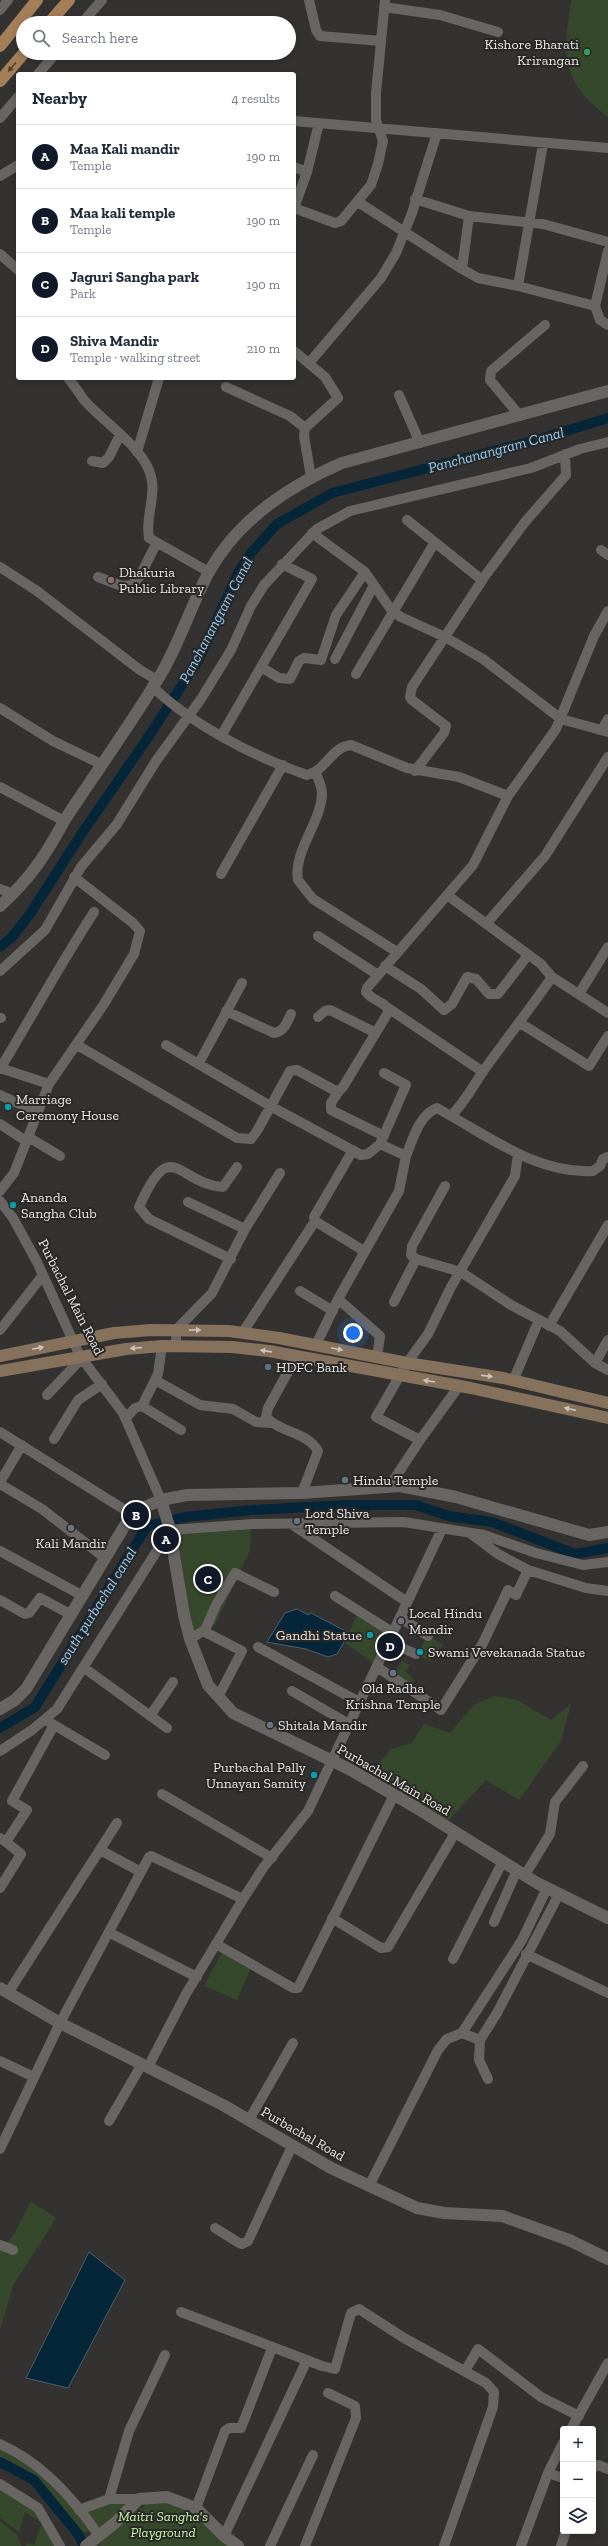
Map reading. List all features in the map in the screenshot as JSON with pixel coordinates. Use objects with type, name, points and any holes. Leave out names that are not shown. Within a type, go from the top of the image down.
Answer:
[{"type":"main road","points":[[24,16],[37,0]]},
{"type":"main road","points":[[55,16],[69,0]]},
{"type":"main road","points":[[0,46],[16,26]]},
{"type":"main road","points":[[0,81],[18,60]]},
{"type":"main road","points":[[0,1356],[72,1340],[126,1332],[176,1330],[243,1332],[407,1363],[512,1380],[608,1403]]},
{"type":"main road","points":[[0,1371],[81,1357],[162,1346],[232,1347],[296,1356],[400,1377],[458,1386],[608,1418]]},
{"type":"street","points":[[0,10],[8,0]]},
{"type":"street","points":[[88,16],[102,0]]},
{"type":"street","points":[[309,0],[316,30],[320,36],[381,41]]},
{"type":"street","points":[[296,209],[335,223],[341,221],[358,202],[371,184],[378,164],[383,141],[376,120],[376,93],[384,4],[440,15],[498,32]]},
{"type":"street","points":[[40,72],[50,60]]},
{"type":"street","points":[[0,118],[16,99]]},
{"type":"street","points":[[296,121],[544,144],[608,148]]},
{"type":"street","points":[[296,202],[307,172],[319,123]]},
{"type":"street","points":[[310,362],[381,278],[396,253],[405,231],[437,133]]},
{"type":"street","points":[[518,286],[544,144]]},
{"type":"street","points":[[0,176],[16,166]]},
{"type":"street","points":[[296,168],[307,172]]},
{"type":"street","points":[[415,199],[469,216],[543,224],[608,242]]},
{"type":"street","points":[[358,202],[478,278],[518,286],[595,306]]},
{"type":"street","points":[[462,269],[469,216]]},
{"type":"street","points":[[608,251],[595,306],[600,320],[608,325]]},
{"type":"street","points":[[0,254],[16,268]]},
{"type":"street","points":[[520,416],[490,380],[491,371],[546,325]]},
{"type":"street","points":[[296,352],[310,362],[325,377],[338,398],[305,428],[304,436],[311,477]]},
{"type":"street","points":[[69,380],[84,400],[137,452],[150,472],[153,482],[147,529],[149,538],[156,544],[209,572]]},
{"type":"street","points":[[137,452],[158,380]]},
{"type":"street","points":[[226,387],[290,416],[305,428]]},
{"type":"street","points":[[0,906],[32,875],[64,821],[155,683],[209,572],[232,538],[250,520],[289,490],[311,477],[342,463],[608,391]]},
{"type":"street","points":[[399,395],[420,443]]},
{"type":"street","points":[[92,460],[103,463],[109,457],[120,435]]},
{"type":"street","points":[[0,971],[45,930],[74,876],[117,824],[185,713],[231,650],[257,594],[282,564],[312,533],[350,511],[525,469],[565,454],[608,442]]},
{"type":"street","points":[[415,770],[444,733],[446,726],[412,700],[410,693],[482,580],[525,522],[566,475],[565,454]]},
{"type":"street","points":[[407,520],[482,580]]},
{"type":"street","points":[[312,533],[365,572],[392,611],[400,617],[445,637],[483,659],[561,719],[605,731],[608,719]]},
{"type":"street","points":[[356,674],[434,542]]},
{"type":"street","points":[[98,578],[122,586],[132,585],[140,576],[156,544]]},
{"type":"street","points":[[222,736],[312,579],[282,564]]},
{"type":"street","points":[[0,567],[140,670],[155,683],[163,697],[185,713],[222,736],[283,765],[307,775],[316,773],[338,749],[351,745],[415,770],[460,777],[508,796]]},
{"type":"street","points":[[261,667],[279,678],[290,679],[300,661],[304,658],[321,660],[336,615],[365,572]]},
{"type":"street","points":[[335,659],[374,585]]},
{"type":"street","points":[[483,1072],[366,992],[397,952],[467,873],[479,854],[508,796],[545,746],[561,719],[594,636],[608,611]]},
{"type":"street","points":[[0,708],[53,741],[101,764]]},
{"type":"street","points":[[486,924],[545,856],[608,757]]},
{"type":"street","points":[[221,874],[283,765]]},
{"type":"street","points":[[316,773],[320,786],[320,801],[299,864],[298,880],[313,899],[397,952]]},
{"type":"street","points":[[0,787],[64,821]]},
{"type":"street","points":[[0,1191],[14,1173],[49,1084],[77,1045],[134,954],[140,932],[133,923],[74,876]]},
{"type":"street","points":[[0,889],[13,894]]},
{"type":"street","points":[[447,895],[541,964],[552,978],[608,1013]]},
{"type":"street","points":[[49,1084],[0,1068],[39,1004],[63,959],[94,912]]},
{"type":"street","points":[[318,936],[378,975]]},
{"type":"street","points":[[579,994],[608,947]]},
{"type":"street","points":[[386,966],[421,989],[444,1010],[452,1004],[463,981],[467,977],[476,979],[489,994],[498,994],[528,955]]},
{"type":"street","points":[[452,1116],[463,1103],[483,1072],[552,978]]},
{"type":"street","points":[[199,1063],[242,982]]},
{"type":"street","points":[[388,1008],[388,1015],[343,1087],[331,1103],[331,1110],[406,1156]]},
{"type":"street","points":[[318,1017],[325,1010],[330,1010],[376,1033]]},
{"type":"street","points":[[226,1011],[274,1033],[280,1033],[292,1014]]},
{"type":"street","points":[[520,1023],[589,1066],[608,1036]]},
{"type":"street","points":[[77,1045],[237,1138],[251,1139],[272,1107],[290,1071],[293,1069],[339,1091]]},
{"type":"street","points":[[166,1045],[272,1107],[365,1155],[382,1140],[406,1085],[384,1073]]},
{"type":"street","points":[[0,1095],[37,1112]]},
{"type":"street","points":[[316,1345],[338,1299],[399,1191],[406,1156],[416,1129],[430,1111],[437,1108],[518,1154],[552,1167],[586,1172],[598,1170],[603,1159],[608,1157]]},
{"type":"street","points":[[0,1124],[60,1156]]},
{"type":"street","points":[[243,1332],[315,1221],[316,1211],[353,1150]]},
{"type":"street","points":[[420,1440],[376,1417],[407,1363],[421,1346],[515,1176],[518,1154]]},
{"type":"street","points":[[231,1260],[149,1219],[139,1207],[162,1169],[169,1166],[177,1168],[214,1187],[223,1187],[237,1166]]},
{"type":"street","points":[[176,1346],[176,1330],[212,1293],[231,1260],[246,1229],[280,1173]]},
{"type":"street","points":[[445,1186],[412,1246],[411,1255],[416,1259],[461,1272],[549,1326],[560,1331],[595,1363],[608,1370]]},
{"type":"street","name":"Purbachal Main Road","points":[[0,1201],[13,1218],[44,1275],[72,1340],[81,1357],[126,1418],[160,1499],[170,1528],[184,1615],[190,1639],[208,1685],[218,1697],[233,1713],[332,1760],[394,1795],[546,1888],[608,1918]]},
{"type":"street","points":[[188,1202],[246,1229]]},
{"type":"street","points":[[315,1221],[364,1251]]},
{"type":"street","points":[[549,1326],[608,1226]]},
{"type":"street","points":[[394,1302],[416,1259]]},
{"type":"street","points":[[0,1330],[44,1275]]},
{"type":"street","points":[[300,1291],[333,1311]]},
{"type":"street","points":[[338,1299],[380,1336],[377,1357]]},
{"type":"street","points":[[512,1380],[539,1320]]},
{"type":"street","points":[[595,1363],[608,1340]]},
{"type":"street","points":[[126,1418],[135,1408],[142,1406],[155,1380],[162,1346]]},
{"type":"street","points":[[296,1356],[268,1408],[266,1417],[272,1423],[314,1444],[318,1451],[302,1493]]},
{"type":"street","points":[[47,1395],[81,1357]]},
{"type":"street","points":[[155,1380],[200,1405],[233,1409],[256,1422],[272,1423]]},
{"type":"street","points":[[54,1440],[78,1400],[102,1384]]},
{"type":"street","points":[[389,1487],[458,1386]]},
{"type":"street","points":[[142,1406],[181,1430]]},
{"type":"street","points":[[0,1432],[133,1515]]},
{"type":"street","points":[[22,1445],[0,1483],[42,1509],[105,1558]]},
{"type":"street","points":[[0,1709],[16,1700],[26,1689],[105,1558],[133,1515],[160,1499],[187,1496],[302,1493],[400,1486],[456,1497],[589,1536],[608,1532]]},
{"type":"street","points":[[0,1751],[45,1720],[60,1704],[170,1528],[253,1524],[404,1522],[484,1535],[536,1553],[582,1565],[608,1562]]},
{"type":"street","points":[[292,1524],[407,1602]]},
{"type":"street","points":[[109,2121],[145,2065],[243,1899],[272,1858],[305,1817],[358,1702],[377,1667],[392,1632],[442,1529]]},
{"type":"street","points":[[470,1533],[498,1554],[528,1570],[586,1588],[608,1591]]},
{"type":"street","points":[[0,1551],[83,1596]]},
{"type":"street","points":[[377,1667],[440,1710],[483,1643],[508,1590],[516,1595],[528,1570]]},
{"type":"street","points":[[190,1639],[203,1631],[235,1573],[274,1592]]},
{"type":"street","points":[[335,1596],[392,1632]]},
{"type":"street","points":[[0,1600],[25,1614],[29,1613],[40,1598],[72,1615]]},
{"type":"street","points":[[400,1617],[428,1636]]},
{"type":"street","points":[[203,1631],[242,1650],[218,1697]]},
{"type":"street","points":[[388,1642],[416,1654]]},
{"type":"street","points":[[258,1647],[358,1702]]},
{"type":"street","points":[[83,1667],[167,1728]]},
{"type":"street","points":[[150,1716],[173,1682]]},
{"type":"street","points":[[292,1691],[348,1724]]},
{"type":"street","points":[[45,1720],[105,1755]]},
{"type":"street","points":[[0,1888],[21,1854],[3,1840],[27,1810],[12,1801],[54,1725]]},
{"type":"street","points":[[494,1922],[521,1873],[550,1834],[555,1802],[583,1766]]},
{"type":"street","points":[[162,1794],[272,1858]]},
{"type":"street","points":[[216,1944],[296,1988],[394,1795]]},
{"type":"street","points":[[4,1990],[117,1823]]},
{"type":"street","points":[[332,1918],[381,1948],[388,1947],[456,1834]]},
{"type":"street","points":[[100,1850],[141,1872]]},
{"type":"street","points":[[1,2144],[60,2023],[110,1933],[148,1857],[152,1856],[243,1899]]},
{"type":"street","points":[[453,1959],[503,1861]]},
{"type":"street","points":[[369,2186],[438,2050],[447,2039],[462,2033],[522,1940],[546,1888]]},
{"type":"street","points":[[488,2079],[479,2060],[480,2040],[497,2013],[526,1954],[559,1894]]},
{"type":"street","points":[[110,1933],[197,1977]]},
{"type":"street","points":[[526,1954],[608,1993]]},
{"type":"street","name":"Purbachal Road","points":[[4,1990],[60,2023],[145,2065],[249,2120],[292,2146],[369,2186],[425,2210],[502,2216],[569,2240],[608,2258]]},
{"type":"street","points":[[462,2033],[480,2040]]},
{"type":"street","points":[[249,2120],[293,2043]]},
{"type":"street","points":[[0,2061],[34,2077]]},
{"type":"street","points":[[215,2228],[239,2243],[242,2244],[248,2241],[292,2146]]},
{"type":"street","points":[[0,2245],[13,2250]]},
{"type":"street","points":[[181,2312],[272,2348],[335,2369],[351,2313],[358,2308],[404,2338],[465,2371],[492,2388],[494,2392],[494,2399],[487,2428],[444,2546]]},
{"type":"street","points":[[196,2508],[225,2431],[229,2428],[241,2428],[272,2348]]},
{"type":"street","points":[[465,2371],[478,2349],[541,2396],[579,2416]]},
{"type":"street","points":[[109,2499],[129,2431],[165,2355]]},
{"type":"street","points":[[224,2536],[308,2360]]},
{"type":"street","points":[[573,2426],[608,2363]]},
{"type":"street","points":[[305,2546],[356,2418],[355,2406],[328,2393]]},
{"type":"street","points":[[0,2444],[28,2460],[68,2495],[100,2538]]},
{"type":"street","points":[[521,2546],[548,2473],[560,2452]]},
{"type":"street","points":[[270,2546],[313,2455]]},
{"type":"street","points":[[596,2466],[608,2469]]},
{"type":"street","points":[[548,2473],[560,2477]]},
{"type":"street","points":[[0,2484],[38,2508],[60,2546]]},
{"type":"street","points":[[79,2510],[109,2499],[139,2500],[173,2498],[196,2508],[224,2536],[238,2546]]},
{"type":"street","points":[[86,2546],[100,2538],[139,2500]]},
{"type":"street","points":[[561,2546],[565,2534]]},
{"type":"green space","name":"Kishore Bharati Krirangan","points":[[571,0],[608,0],[608,117],[592,104],[581,91],[573,79],[568,66],[567,36]]},
{"type":"green space","points":[[251,1522],[250,1550],[215,1625],[203,1634],[194,1637],[174,1532]]},
{"type":"green space","points":[[357,1616],[389,1634],[376,1665],[344,1642]]},
{"type":"green space","points":[[428,1636],[442,1644],[439,1653],[430,1661],[416,1654]]},
{"type":"green space","points":[[402,1661],[410,1665],[405,1671],[415,1681],[410,1689],[392,1677]]},
{"type":"green space","points":[[495,1696],[517,1700],[551,1720],[571,1704],[561,1741],[519,1800],[486,1780],[447,1822],[369,1776],[391,1749],[412,1743],[424,1724],[450,1733],[475,1704]]},
{"type":"green space","points":[[224,1949],[252,1965],[237,2000],[204,1986]]},
{"type":"green space","points":[[31,2201],[56,2218],[13,2286],[0,2330],[0,2251],[14,2234]]},
{"type":"green space","points":[[0,2448],[6,2449],[64,2491],[90,2531],[78,2534],[34,2480],[0,2462]]},
{"type":"green space","points":[[0,2486],[40,2514],[57,2546],[26,2546],[26,2543],[34,2545],[42,2523],[25,2512],[19,2532],[0,2518]]},
{"type":"green space","name":"Maitri Sangha's Playground","points":[[165,2501],[199,2513],[228,2546],[99,2546],[106,2531],[103,2533],[79,2510],[110,2502],[114,2504],[125,2503],[118,2523],[150,2502]]},
{"type":"green space","points":[[0,2521],[18,2536],[21,2546],[0,2546]]},
{"type":"water","points":[[297,1609],[308,1615],[311,1613],[349,1633],[337,1654],[328,1657],[306,1649],[267,1642],[285,1613]]},
{"type":"water","points":[[89,2252],[125,2280],[68,2388],[26,2378]]},
{"type":"waterway","name":"Panchanangram Canal","points":[[0,947],[12,937],[30,914],[82,833],[145,742],[199,659],[238,573],[251,553],[277,524],[332,493],[536,440],[608,418]]},
{"type":"waterway","name":"south purbachal canal","points":[[0,1728],[35,1707],[147,1526],[185,1517],[252,1510],[346,1505],[416,1505],[449,1516],[492,1522],[575,1554],[608,1548]]},
{"type":"waterway","points":[[0,2462],[34,2480],[78,2534],[84,2546]]},
{"type":"place","name":"Kishore Bharati Krirangan","points":[[587,52]]},
{"type":"place","name":"Dhakuria Public Library","points":[[111,580]]},
{"type":"place","name":"Marriage Ceremony House","points":[[8,1107]]},
{"type":"place","name":"Ananda Sangha Club","points":[[13,1205]]},
{"type":"place","name":"HDFC Bank","points":[[268,1367]]},
{"type":"place","name":"Hindu Temple","points":[[345,1480]]},
{"type":"place","name":"Maa kali temple","points":[[136,1515]]},
{"type":"place","name":"Lord Shiva Temple","points":[[297,1521]]},
{"type":"place","name":"Kali Mandir","points":[[71,1528]]},
{"type":"place","name":"Maa Kali mandir","points":[[166,1539]]},
{"type":"place","name":"Jaguri Sangha park","points":[[208,1579]]},
{"type":"place","name":"Local Hindu Mandir","points":[[401,1621]]},
{"type":"place","name":"Gandhi Statue","points":[[370,1635]]},
{"type":"place","name":"Shiva Mandir","points":[[390,1646]]},
{"type":"place","name":"Swami Vevekanada Statue","points":[[420,1652]]},
{"type":"place","name":"Old Radha Krishna Temple","points":[[393,1673]]},
{"type":"place","name":"Shitala Mandir","points":[[270,1725]]},
{"type":"place","name":"Purbachal Pally Unnayan Samity","points":[[314,1775]]}]
